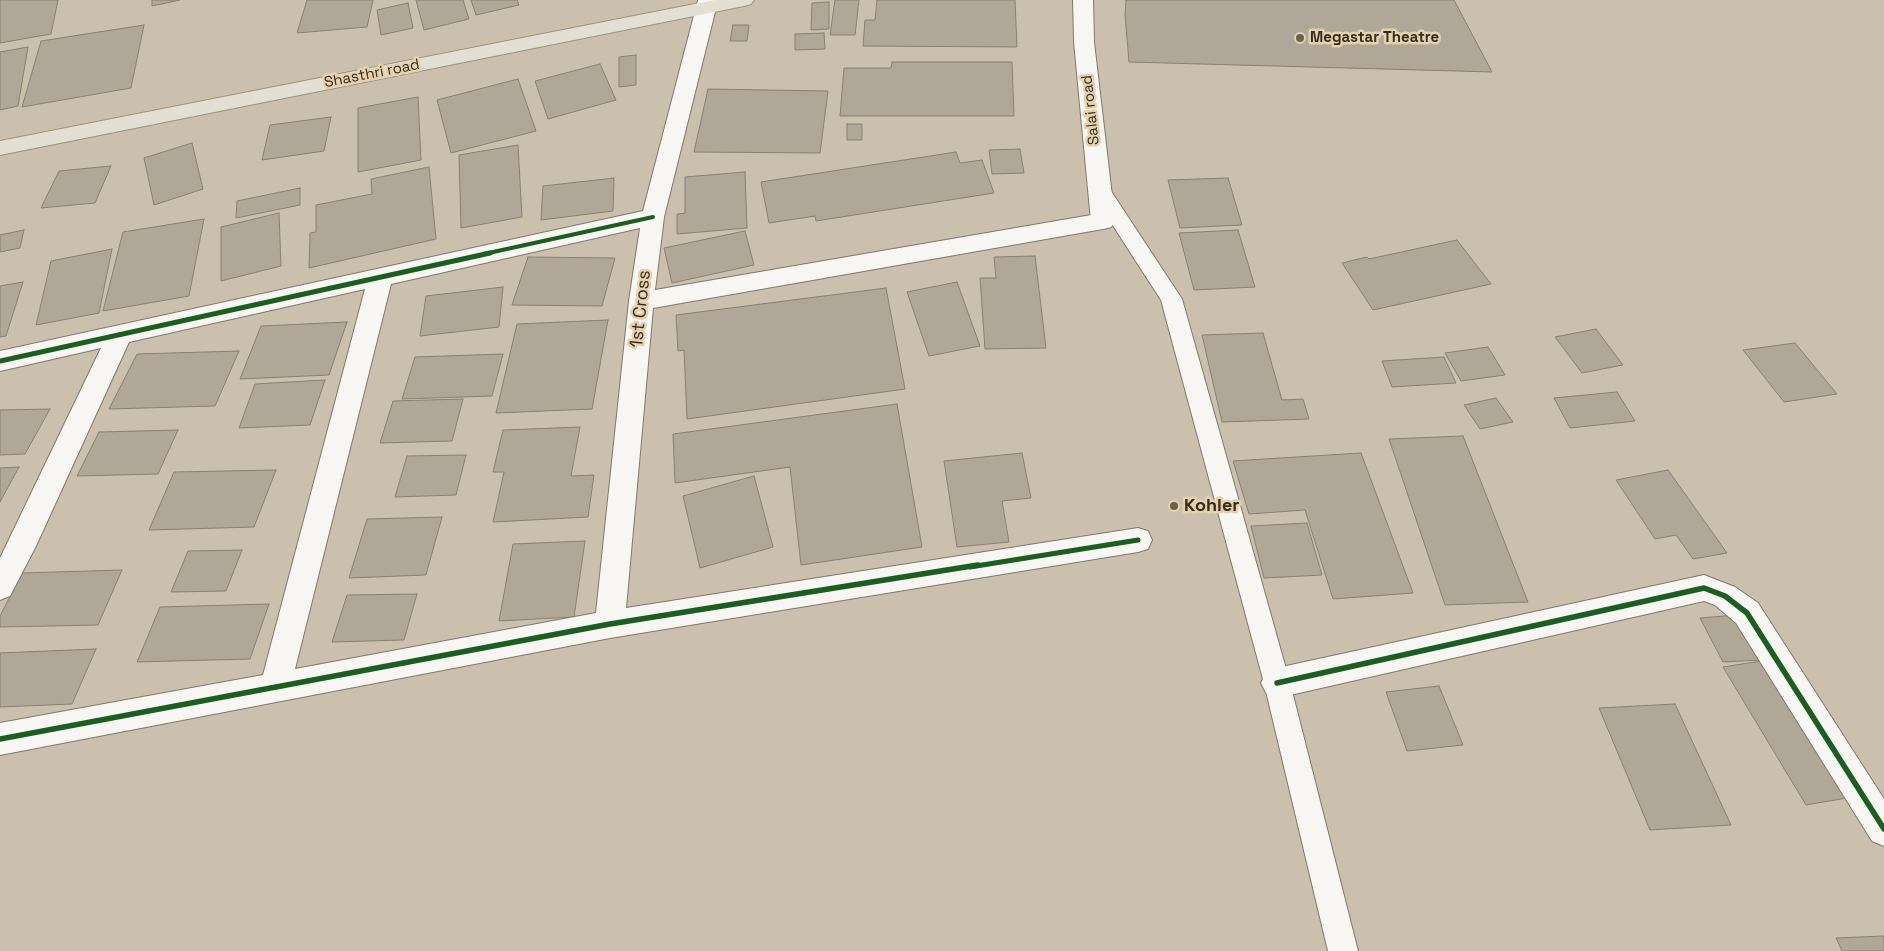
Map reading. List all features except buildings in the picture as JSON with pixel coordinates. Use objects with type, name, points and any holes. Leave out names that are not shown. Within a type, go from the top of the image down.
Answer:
[{"type":"main road","name":"Shasthri road","points":[[0,148],[707,3],[744,0]]},
{"type":"street","name":"Salai road","points":[[641,301],[1103,221],[1084,42],[1083,0]]},
{"type":"street","name":"1st Cross","points":[[610,624],[641,301],[653,217],[707,3]]},
{"type":"street","points":[[0,361],[653,217]]},
{"type":"street","points":[[275,687],[380,278]]},
{"type":"street","points":[[0,588],[26,537],[120,335]]},
{"type":"street","points":[[0,739],[610,624],[1138,540]]},
{"type":"street","points":[[1277,683],[1704,588],[1725,596],[1748,614],[1884,829]]},
{"type":"lane","points":[[1100,190],[1171,300],[1277,683],[1343,951]]},
{"type":"cycle path","points":[[0,361],[653,217]]},
{"type":"cycle path","points":[[0,739],[610,624],[1138,540]]},
{"type":"cycle path","points":[[1277,683],[1704,588],[1725,596],[1747,613],[1884,829]]},
{"type":"place","name":"Megastar Theatre","points":[[1300,38]]},
{"type":"place","name":"Kohler","points":[[1174,506]]}]
